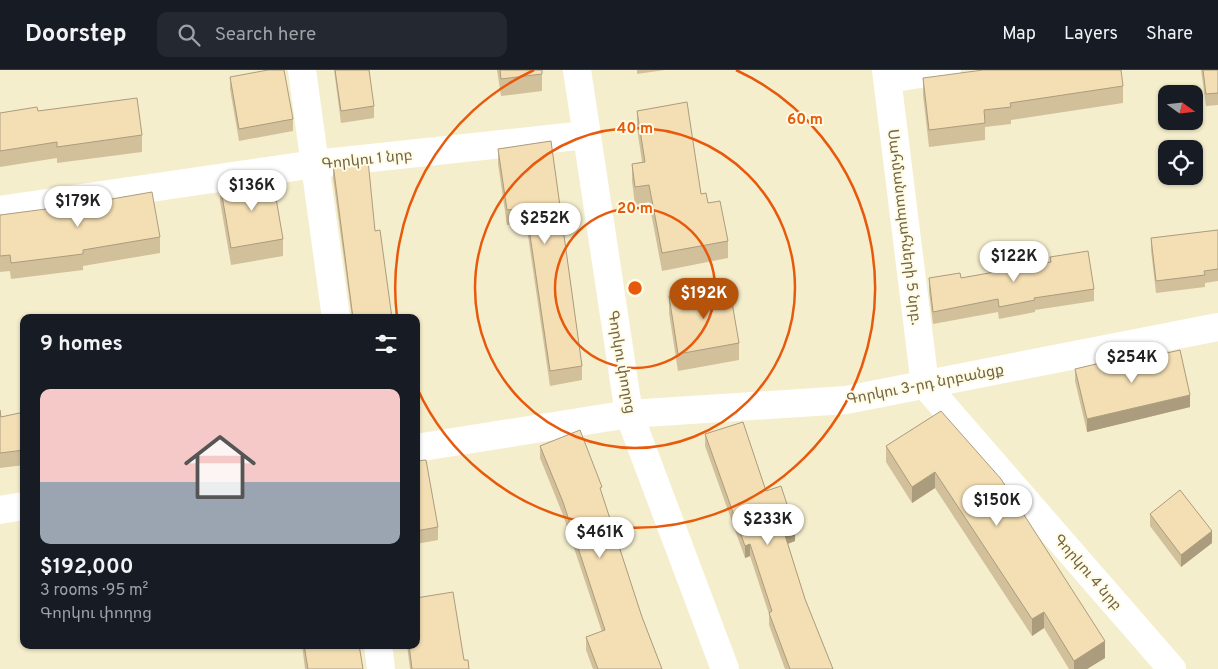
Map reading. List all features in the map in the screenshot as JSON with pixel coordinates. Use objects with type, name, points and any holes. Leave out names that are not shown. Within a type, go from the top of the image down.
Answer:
[{"type":"street","points":[[302,70],[335,314]]},
{"type":"street","name":"Գորկու փողոց","points":[[577,70],[630,414],[725,669]]},
{"type":"street","points":[[886,75],[947,70]]},
{"type":"street","name":"Սահմանապահների 5 նրբ.","points":[[886,75],[925,385]]},
{"type":"street","name":"Գորկու 1 նրբ","points":[[0,210],[315,164],[586,135]]},
{"type":"street","name":"Գորկու 3-րդ նրբանցք","points":[[420,447],[630,414],[846,400],[1218,327]]},
{"type":"street","name":"Գորկու 4 նրբ","points":[[925,385],[1172,669]]},
{"type":"street","points":[[0,510],[20,507]]},
{"type":"street","points":[[378,649],[380,669]]},
{"type":"shaded area","points":[[0,70],[1218,70],[1218,669],[0,669]]},
{"type":"building","points":[[268,70],[284,70],[293,119],[239,129],[230,77]]},
{"type":"building","points":[[335,70],[369,70],[374,106],[341,111]]},
{"type":"building","points":[[500,70],[542,70],[542,74],[501,79]]},
{"type":"building","points":[[983,70],[1121,70],[1123,86],[1010,103],[1011,107],[984,110],[985,123],[929,130],[923,78]]},
{"type":"building","points":[[1203,70],[1218,70],[1218,93],[1206,94]]},
{"type":"building","points":[[137,98],[142,135],[57,147],[57,142],[0,151],[0,113],[37,107],[38,111]]},
{"type":"building","points":[[687,102],[701,194],[706,193],[708,203],[720,201],[728,241],[662,253],[649,185],[635,187],[632,164],[645,162],[637,111]]},
{"type":"building","points":[[551,141],[582,366],[550,371],[526,208],[507,210],[498,149]]},
{"type":"building","points":[[368,160],[375,231],[380,230],[391,314],[352,314],[333,164]]},
{"type":"building","points":[[272,175],[283,239],[231,248],[220,184]]},
{"type":"building","points":[[152,192],[160,237],[83,250],[83,254],[11,263],[10,255],[0,256],[0,215],[77,205]]},
{"type":"building","points":[[1218,230],[1218,269],[1204,271],[1205,275],[1156,281],[1151,238]]},
{"type":"building","points":[[1088,251],[1094,289],[1034,298],[1035,300],[999,307],[998,299],[933,312],[929,278],[960,273],[961,278],[1051,262],[1050,257]]},
{"type":"building","points":[[729,285],[739,343],[678,354],[669,296]]},
{"type":"building","points":[[1180,350],[1190,395],[1087,419],[1075,369],[1117,359],[1118,364]]},
{"type":"building","points":[[0,410],[1,417],[20,413],[20,450],[0,453]]},
{"type":"building","points":[[941,411],[1001,479],[1105,641],[1074,661],[1044,612],[1032,619],[935,472],[912,487],[886,446]]},
{"type":"building","points":[[743,422],[766,491],[781,486],[795,529],[784,532],[805,599],[833,669],[790,669],[769,613],[772,611],[750,544],[745,546],[705,434]]},
{"type":"building","points":[[580,430],[602,487],[600,488],[642,617],[662,669],[598,669],[586,637],[605,630],[563,502],[540,446]]},
{"type":"building","points":[[426,460],[438,527],[420,530],[420,461]]},
{"type":"building","points":[[1180,490],[1212,531],[1181,555],[1150,514]]},
{"type":"building","points":[[453,592],[464,660],[468,660],[469,669],[412,669],[410,649],[420,649],[420,597]]},
{"type":"building","points":[[305,649],[360,649],[363,669],[308,669]]}]
